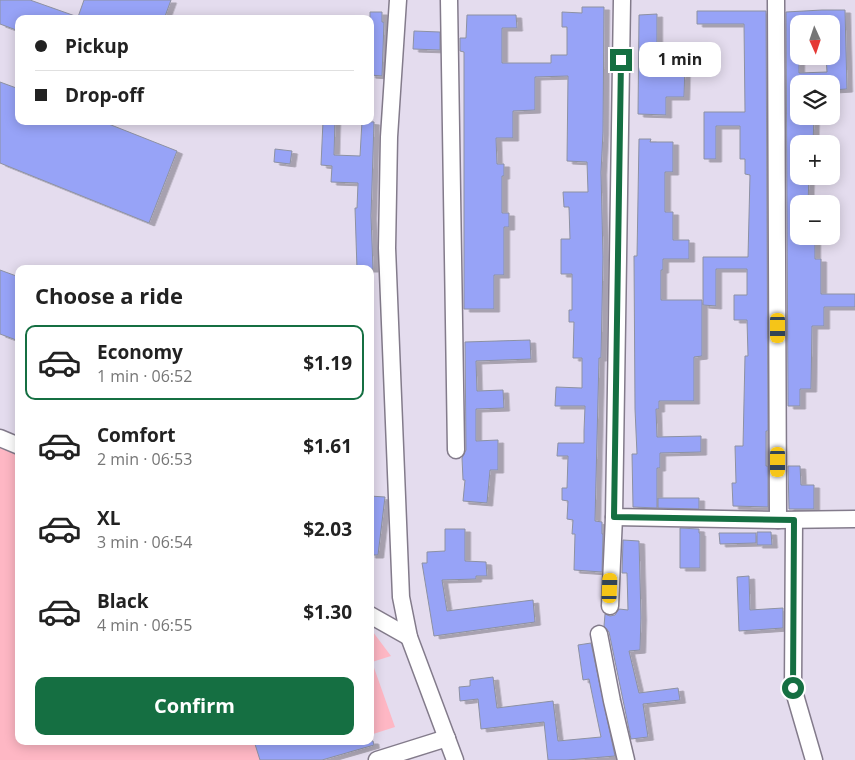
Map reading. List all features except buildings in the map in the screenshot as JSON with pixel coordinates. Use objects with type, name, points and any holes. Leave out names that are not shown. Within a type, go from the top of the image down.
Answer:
[{"type":"street","points":[[398,0],[389,137],[387,248],[402,597],[409,637],[455,760]]},
{"type":"street","points":[[449,0],[456,450]]},
{"type":"street","points":[[610,606],[614,517],[622,0]]},
{"type":"street","points":[[776,0],[786,520],[793,688],[814,760]]},
{"type":"street","points":[[0,438],[15,444]]},
{"type":"street","points":[[614,517],[786,520],[855,519]]},
{"type":"street","points":[[374,617],[409,637]]},
{"type":"street","points":[[599,634],[626,760]]},
{"type":"street","points":[[377,760],[446,738]]},
{"type":"shaded area","points":[[0,446],[15,452],[15,745],[338,745],[291,760],[0,760]]},
{"type":"shaded area","points":[[374,633],[391,656],[374,661]]},
{"type":"shaded area","points":[[374,668],[395,727],[374,734]]},
{"type":"route","points":[[621,60],[614,517],[794,520],[793,688]]}]
